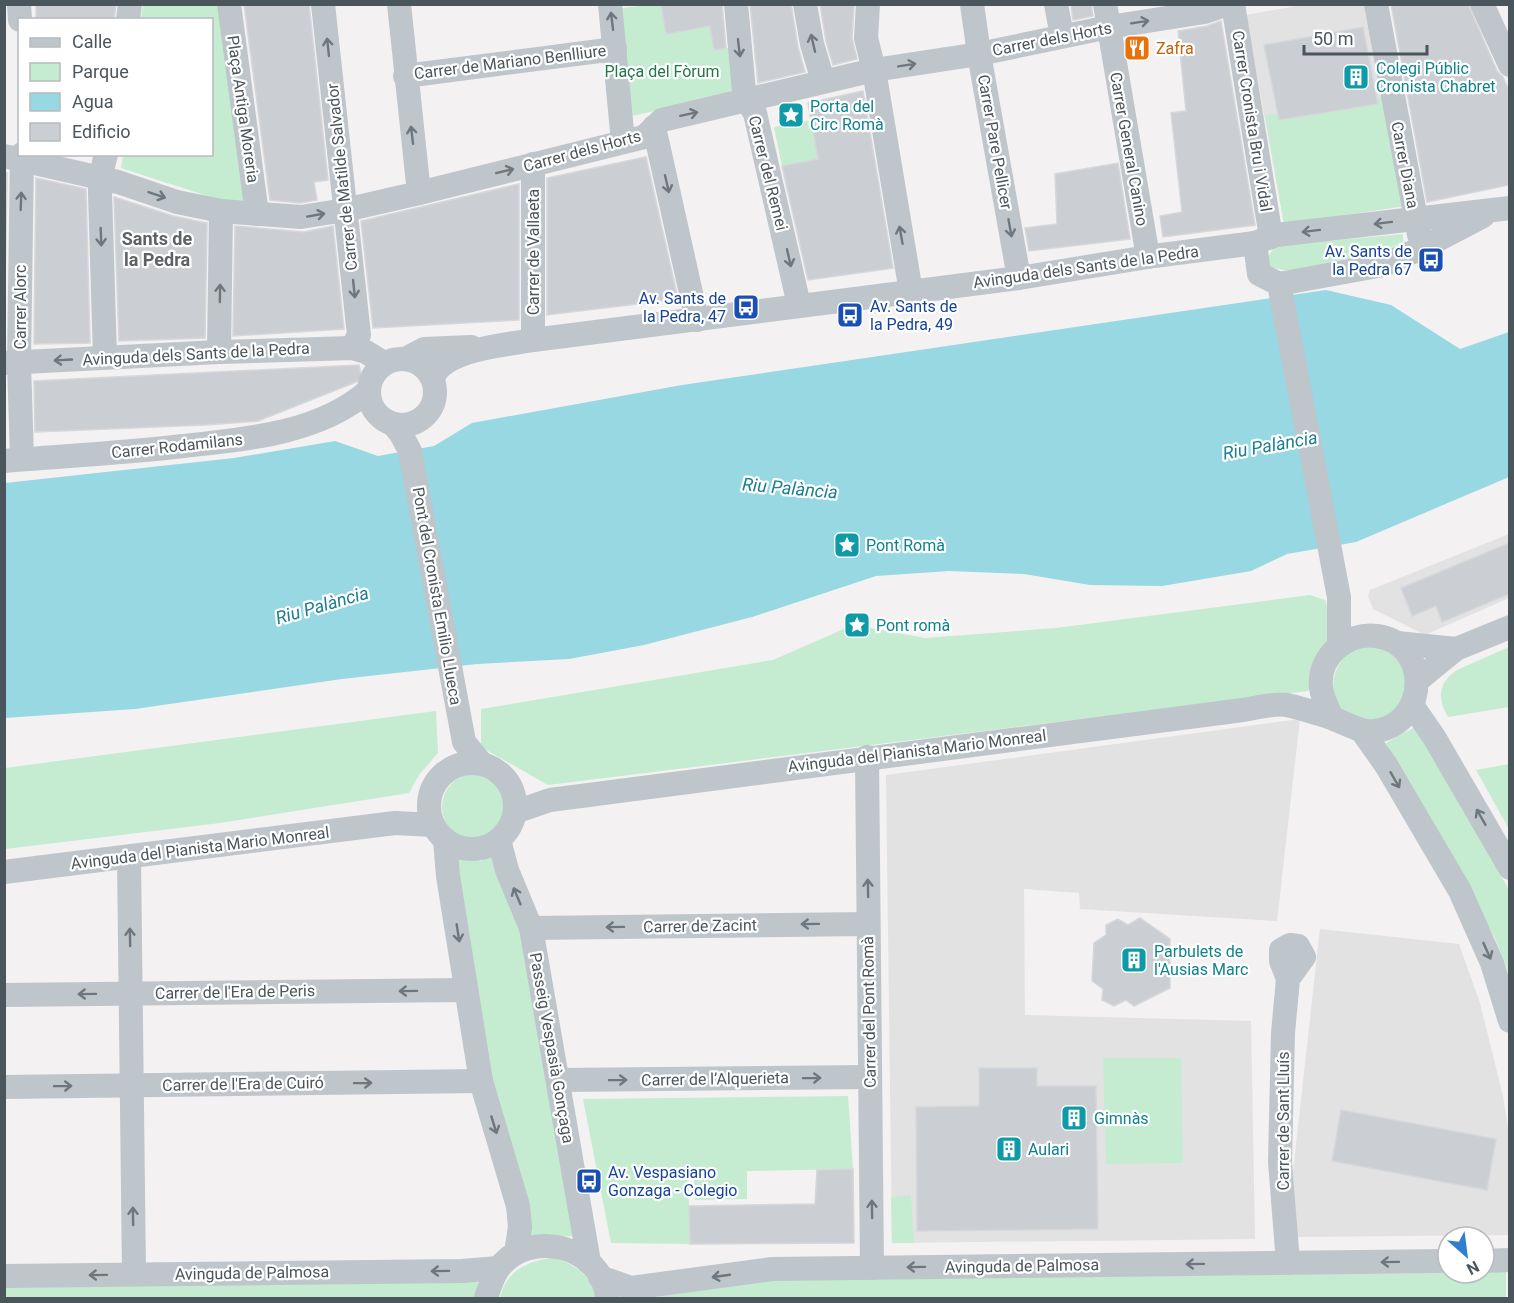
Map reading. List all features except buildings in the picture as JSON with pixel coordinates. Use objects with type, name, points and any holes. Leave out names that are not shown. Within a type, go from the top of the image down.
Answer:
[{"type":"street","name":"Plaça Antiga Moreria","points":[[229,4],[257,214]]},
{"type":"street","name":"Carrer de Matilde Salvador","points":[[323,4],[358,335],[352,348]]},
{"type":"street","points":[[399,4],[419,193]]},
{"type":"street","points":[[610,4],[623,142]]},
{"type":"street","name":"Carrer del Remei","points":[[736,4],[747,101],[755,113],[799,305]]},
{"type":"street","points":[[805,4],[812,44],[823,81]]},
{"type":"street","points":[[868,4],[866,38],[874,70],[910,292]]},
{"type":"street","name":"Carrer Pare Pellicer","points":[[972,4],[1019,278]]},
{"type":"street","points":[[1056,4],[1062,36]]},
{"type":"street","name":"Carrer dels Horts","points":[[16,157],[118,182],[177,202],[221,211],[301,217],[345,210],[419,193],[644,137],[662,120],[823,81],[874,70],[979,54],[1062,36],[1107,16],[1204,12],[1231,4]]},
{"type":"street","name":"Carrer Cronista Bru i Vidal","points":[[1231,4],[1263,240]]},
{"type":"street","name":"Carrer Diana","points":[[1376,4],[1416,219]]},
{"type":"street","points":[[1482,4],[1509,65]]},
{"type":"street","name":"Carrer General Canino","points":[[1107,16],[1148,257]]},
{"type":"street","name":"Carrer de Mariano Benlliure","points":[[405,76],[615,49]]},
{"type":"street","points":[[654,127],[697,320]]},
{"type":"street","points":[[105,357],[100,179],[106,156]]},
{"type":"street","name":"Carrer Alorc","points":[[13,460],[12,241],[16,157]]},
{"type":"street","name":"Carrer de Vallaeta","points":[[533,164],[533,340]]},
{"type":"street","name":"Avinguda dels Sants de la Pedra","points":[[489,348],[533,340],[1019,278],[1263,240],[1502,208]]},
{"type":"street","name":"Avinguda dels Sants de la Pedra","points":[[1280,291],[1383,265],[1502,208]]},
{"type":"street","points":[[219,352],[221,211]]},
{"type":"street","points":[[1416,219],[1422,248]]},
{"type":"street","points":[[1263,240],[1259,274],[1280,291],[1339,597],[1339,645]]},
{"type":"street","points":[[396,361],[423,365],[433,378],[436,389],[434,402],[427,414],[421,420],[403,425],[384,420],[370,399],[371,380],[376,371],[396,361],[424,349],[451,346],[489,348]]},
{"type":"street","name":"Avinguda dels Sants de la Pedra","points":[[12,363],[105,357],[352,348],[396,361]]},
{"type":"street","points":[[433,378],[440,367],[456,356],[489,348]]},
{"type":"street","name":"Carrer Rodamilans","points":[[13,460],[132,452],[248,439],[304,425],[370,399]]},
{"type":"street","name":"Pont del Cronista Emilio Llueca","points":[[410,451],[414,434],[421,420]]},
{"type":"street","name":"Pont del Cronista Emilio Llueca","points":[[393,424],[410,451],[464,741],[482,764]]},
{"type":"street","points":[[1339,597],[1368,635]]},
{"type":"street","points":[[1418,680],[1455,650],[1509,627]]},
{"type":"street","points":[[1397,643],[1414,664],[1418,680],[1412,705],[1407,714],[1394,725],[1379,730],[1362,731],[1332,718],[1323,700],[1320,685],[1328,658],[1339,645],[1352,638],[1368,635],[1382,636],[1397,643],[1455,650]]},
{"type":"street","name":"Avinguda del Pianista Mario Monreal","points":[[1284,705],[1308,691],[1323,669]]},
{"type":"street","name":"Avinguda del Pianista Mario Monreal","points":[[514,800],[550,800],[867,757],[1284,705],[1332,718]]},
{"type":"street","points":[[1412,705],[1434,737],[1509,868]]},
{"type":"street","points":[[1362,731],[1386,765],[1460,891],[1492,963],[1509,1021]]},
{"type":"street","points":[[452,768],[464,741]]},
{"type":"street","name":"Carrer del Pont Romà","points":[[867,757],[872,1268]]},
{"type":"street","points":[[439,832],[458,847],[474,849],[489,846],[500,840],[509,828],[514,800],[501,773],[482,764],[467,763],[452,768],[440,777],[430,796],[429,812],[439,832],[481,1082],[518,1206],[520,1227],[507,1261],[490,1283],[486,1299]]},
{"type":"street","points":[[395,823],[430,796]]},
{"type":"street","name":"Avinguda del Pianista Mario Monreal","points":[[4,872],[395,823],[439,832]]},
{"type":"street","name":"Passeig Vespasià Gonçaga","points":[[500,840],[507,870],[531,928],[559,1080],[580,1219],[599,1279]]},
{"type":"street","points":[[129,857],[134,1274]]},
{"type":"street","name":"Carrer de Zacint","points":[[531,928],[868,924]]},
{"type":"street","name":"Carrer de Sant Lluís","points":[[1288,979],[1283,1033],[1280,1162],[1288,1263]]},
{"type":"street","name":"Carrer de l'Era de Peris","points":[[4,995],[466,990]]},
{"type":"street","name":"Carrer de l’Alquerieta","points":[[559,1080],[870,1077]]},
{"type":"street","name":"Carrer de l'Era de Cuiró","points":[[4,1087],[481,1082]]},
{"type":"street","name":"Avinguda de Palmosa","points":[[4,1276],[462,1270],[507,1261],[534,1246],[554,1245],[573,1251],[599,1279],[632,1288],[772,1269],[1436,1261]]},
{"type":"shaded area","points":[[1302,5],[1370,5],[1405,206],[1284,224],[1246,15]]},
{"type":"shaded area","points":[[1509,534],[1509,598],[1425,635],[1373,609],[1368,596],[1370,590]]},
{"type":"shaded area","points":[[1300,719],[1277,921],[1080,909],[1079,893],[1024,889],[1025,1015],[1251,1021],[1255,1239],[892,1243],[886,775]]},
{"type":"shaded area","points":[[1320,929],[1459,944],[1480,1003],[1503,1096],[1509,1135],[1509,1235],[1496,1235],[1496,1225],[1436,1225],[1436,1236],[1297,1237],[1293,1171]]},
{"type":"green space","points":[[143,5],[221,5],[246,200],[223,201],[121,168],[123,156],[213,156],[213,18],[141,18]]},
{"type":"green space","name":"Plaça del Fòrum","points":[[661,5],[710,21],[714,50],[736,47],[738,93],[631,116],[615,9]]},
{"type":"green space","points":[[1328,87],[1333,112],[1378,104],[1377,98],[1386,97],[1405,206],[1284,224],[1265,115],[1278,113]]},
{"type":"green space","points":[[811,120],[819,161],[782,166],[774,127]]},
{"type":"green space","points":[[1403,234],[1403,242],[1379,253],[1288,271],[1270,267],[1268,257],[1275,246]]},
{"type":"green space","points":[[1310,595],[1325,600],[1339,645],[1308,691],[548,785],[481,747],[481,709],[773,660],[846,628],[865,627],[925,638],[1056,628]]},
{"type":"green space","points":[[1372,646],[1385,648],[1406,664],[1408,702],[1376,724],[1341,709],[1333,687],[1336,672],[1343,658],[1355,650]]},
{"type":"green space","points":[[1509,647],[1509,707],[1448,717],[1441,697],[1446,680],[1457,670]]},
{"type":"green space","points":[[436,711],[438,753],[419,775],[409,793],[220,823],[5,849],[5,768]]},
{"type":"green space","points":[[1415,727],[1509,890],[1509,973],[1494,936],[1386,743]]},
{"type":"green space","points":[[1510,764],[1509,829],[1476,770]]},
{"type":"green space","points":[[475,774],[488,777],[498,784],[505,794],[508,807],[505,820],[498,830],[488,837],[475,840],[462,837],[452,830],[445,820],[442,807],[445,794],[452,784],[462,777]]},
{"type":"green space","points":[[456,854],[481,861],[494,854],[525,931],[578,1236],[527,1237],[491,1075]]},
{"type":"green space","points":[[1103,1058],[1181,1058],[1183,1163],[1106,1164]]},
{"type":"green space","points":[[848,1096],[853,1169],[747,1171],[747,1199],[695,1200],[694,1172],[688,1172],[690,1244],[611,1243],[583,1099]]},
{"type":"green space","points":[[911,1195],[914,1243],[892,1243],[891,1197]]},
{"type":"green space","points":[[553,1258],[581,1272],[590,1283],[597,1298],[500,1298],[512,1274],[535,1261]]},
{"type":"green space","points":[[1496,1268],[1506,1268],[1506,1298],[649,1298],[788,1276],[1436,1273],[1436,1285],[1496,1285]]},
{"type":"green space","points":[[478,1281],[476,1298],[5,1298],[4,1287]]},
{"type":"green space","points":[[620,1294],[649,1298],[620,1298]]},
{"type":"water","name":"Riu Palància","points":[[1326,290],[1391,305],[1460,349],[1509,332],[1509,477],[1356,542],[1287,554],[1251,571],[1162,586],[1090,585],[1024,574],[949,571],[876,576],[752,617],[644,645],[569,659],[477,664],[342,679],[135,709],[5,718],[5,483],[234,458],[335,441],[378,456],[434,446],[472,423],[682,385]]},
{"type":"place","name":"Zafra","points":[[1137,48]]},
{"type":"place","name":"Colegi Públic Cronista Chabret","points":[[1356,77]]},
{"type":"place","name":"Porta del Circ Romà","points":[[791,115]]},
{"type":"place","name":"Av. Sants de la Pedra 67","points":[[1431,260]]},
{"type":"place","name":"Av. Sants de la Pedra, 47","points":[[746,307]]},
{"type":"place","name":"Av. Sants de la Pedra, 49","points":[[850,315]]},
{"type":"place","name":"Pont Romà","points":[[847,545]]},
{"type":"place","name":"Pont romà","points":[[857,625]]},
{"type":"place","name":"Parbulets de l'Ausias Marc","points":[[1134,960]]},
{"type":"place","name":"Gimnàs","points":[[1074,1118]]},
{"type":"place","name":"Aulari","points":[[1009,1149]]},
{"type":"place","name":"Av. Vespasiano Gonzaga - Colegio","points":[[589,1181]]},
{"type":"district","name":"Sants de la Pedra","points":[[157,248]]}]
